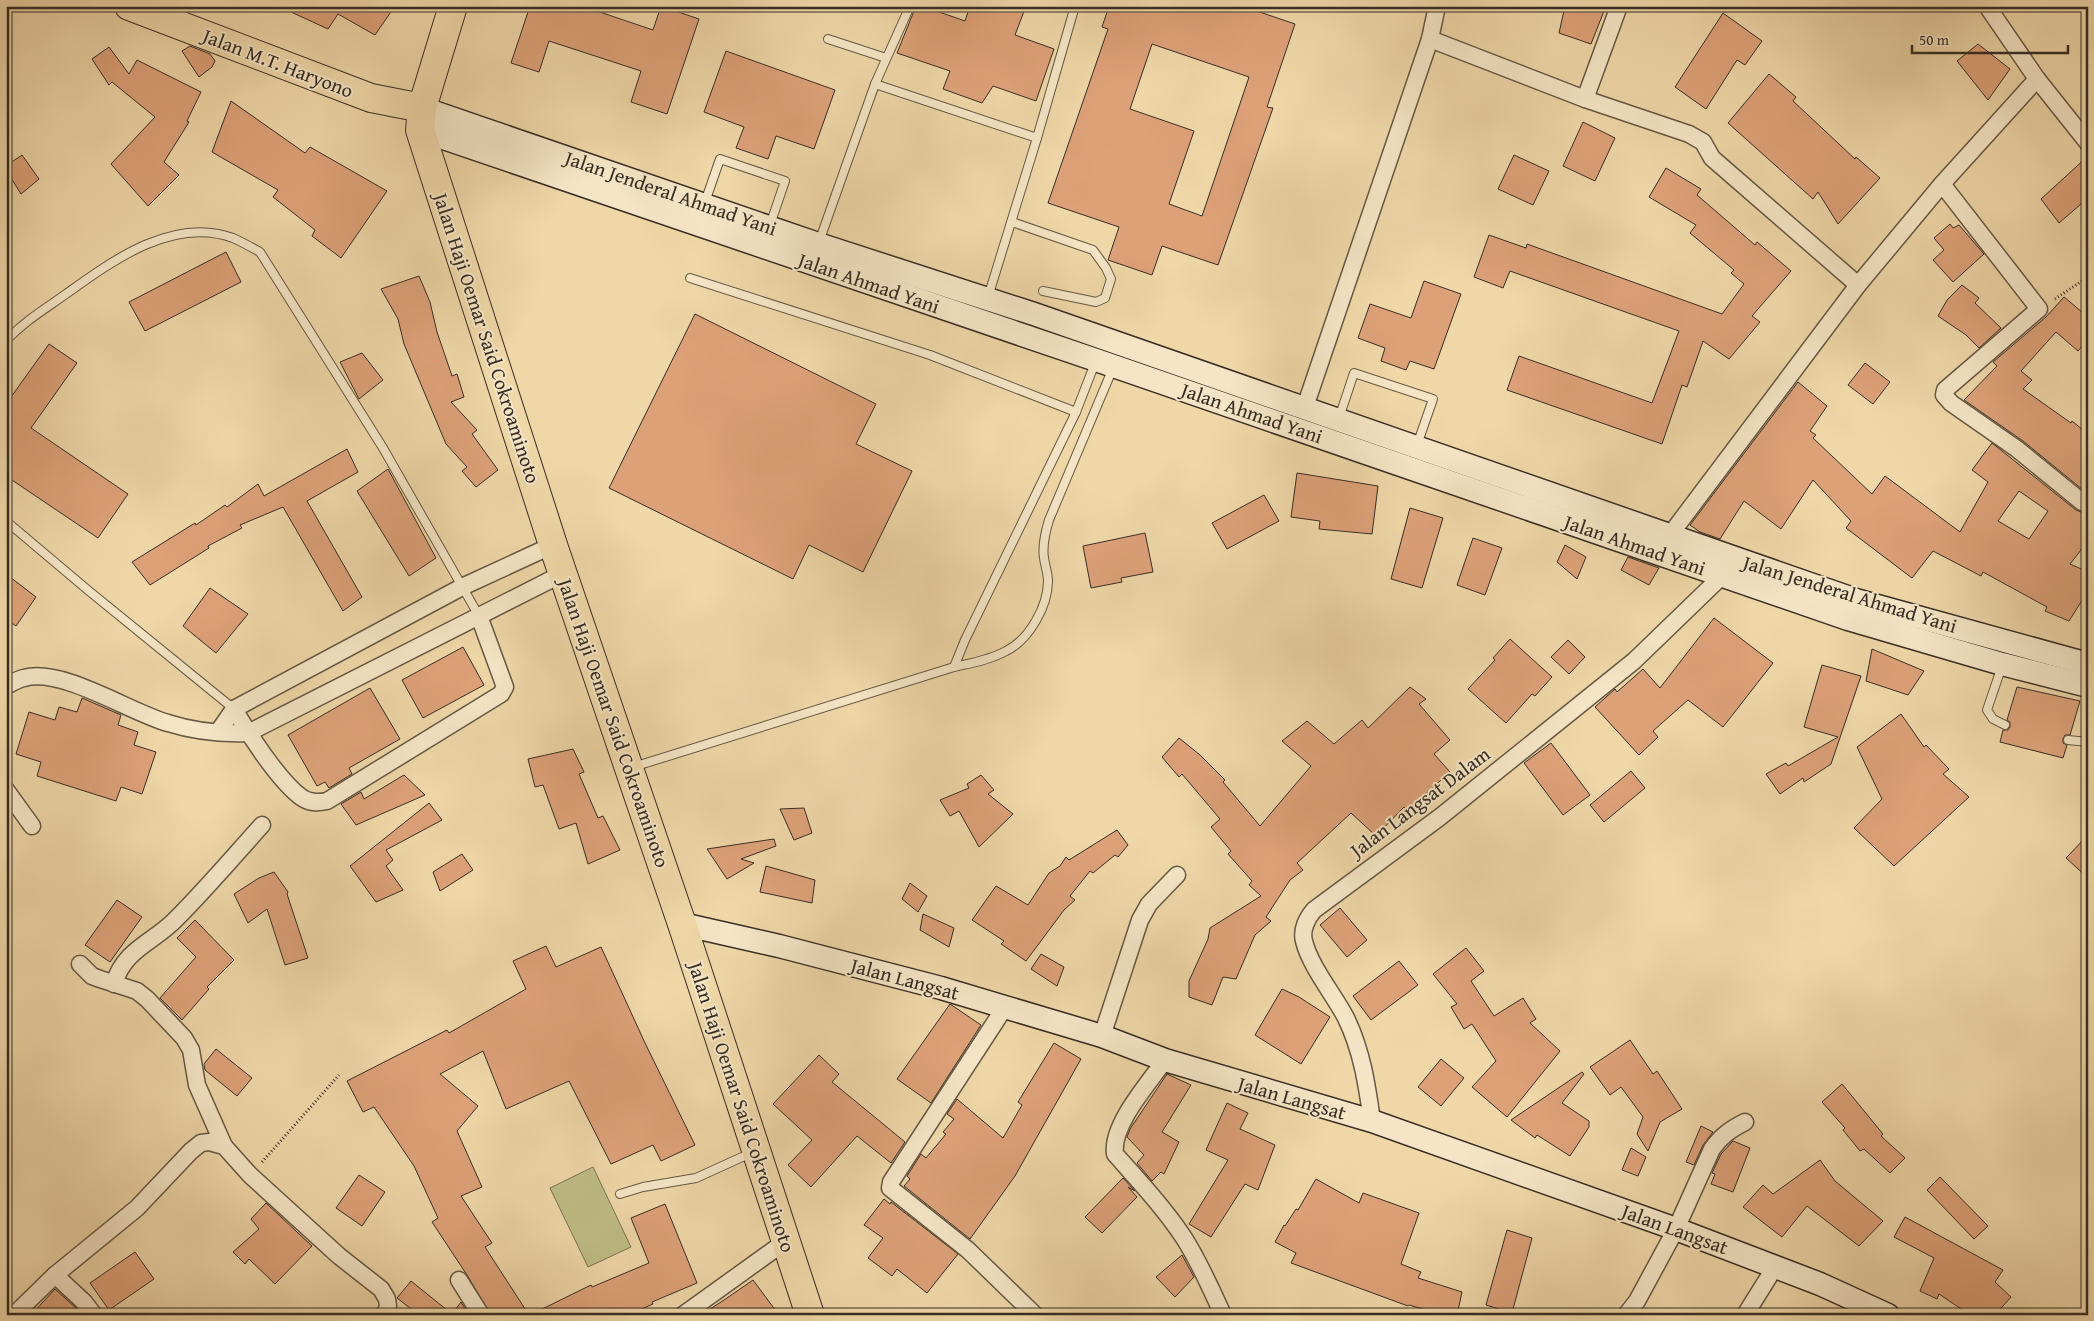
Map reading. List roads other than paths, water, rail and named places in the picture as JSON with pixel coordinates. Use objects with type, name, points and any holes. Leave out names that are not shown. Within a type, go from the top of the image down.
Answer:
[{"type":"highway","name":"Jalan M.T. Haryono","points":[[129,6],[371,98],[421,119]]},
{"type":"highway","points":[[421,119],[453,6]]},
{"type":"highway","name":"Jalan Haji Oemar Said Cokroaminoto","points":[[421,119],[553,545],[682,924],[810,1315]]},
{"type":"main road","name":"Jalan Jenderal Ahmad Yani","points":[[421,119],[704,204],[769,227],[815,254]]},
{"type":"main road","name":"Jalan Ahmad Yani","points":[[421,119],[984,310],[1027,337],[1848,619],[2002,664],[2088,686]]},
{"type":"main road","name":"Jalan Jenderal Ahmad Yani","points":[[984,310],[1034,314],[1856,600],[2088,664]]},
{"type":"main road","points":[[1027,337],[1034,314]]},
{"type":"main road","name":"Jalan Langsat","points":[[682,924],[779,946],[941,988],[1102,1036],[1165,1060],[1372,1121],[1676,1229],[1775,1267],[1888,1315]]},
{"type":"street","points":[[1305,407],[1430,39],[1437,6]]},
{"type":"street","points":[[1586,99],[1620,6]]},
{"type":"street","points":[[1987,6],[2037,79],[2088,143]]},
{"type":"street","points":[[1430,39],[1586,99],[1689,134],[1703,142],[1712,158],[1858,285]]},
{"type":"street","points":[[1670,535],[1858,285],[1942,184],[2037,79]]},
{"type":"street","points":[[1942,184],[2039,309],[1945,390],[1944,395],[1951,403],[2018,449],[2082,502]]},
{"type":"street","points":[[218,732],[234,709],[462,587],[553,545]]},
{"type":"street","points":[[6,686],[24,678],[43,678],[68,682],[168,723],[218,732],[248,733],[564,573]]},
{"type":"street","name":"Jalan Langsat Dalam","points":[[1372,1121],[1366,1075],[1357,1046],[1346,1018],[1303,940],[1304,927],[1308,917],[1314,910],[1440,817],[1634,661],[1723,576]]},
{"type":"street","points":[[234,709],[248,733],[290,788],[302,798],[315,803],[327,802],[501,694],[505,687],[479,616]]},
{"type":"street","points":[[6,790],[32,826]]},
{"type":"street","points":[[114,984],[117,973],[129,956],[175,920],[262,825]]},
{"type":"street","points":[[1102,1036],[1140,920],[1149,904],[1177,874]]},
{"type":"street","points":[[80,964],[92,976],[137,991],[147,998],[184,1038],[191,1050],[197,1085],[224,1146],[250,1175],[339,1256],[381,1289],[387,1299],[388,1306],[385,1315]]},
{"type":"street","points":[[1005,1007],[891,1182],[890,1188],[968,1250],[1035,1315]]},
{"type":"street","points":[[1165,1060],[1120,1127],[1114,1144],[1115,1154],[1162,1208],[1184,1238],[1207,1280],[1223,1315]]},
{"type":"street","points":[[1626,1315],[1638,1301],[1676,1229],[1718,1139],[1731,1129],[1745,1122]]},
{"type":"street","points":[[14,1315],[55,1275],[137,1208],[191,1150],[201,1143],[209,1142],[224,1146]]},
{"type":"street","points":[[683,1315],[786,1241]]},
{"type":"street","points":[[1745,1315],[1775,1267]]},
{"type":"street","points":[[55,1275],[84,1302],[94,1315]]},
{"type":"street","points":[[459,1280],[481,1315]]},
{"type":"lane","points":[[815,254],[875,84],[910,6]]},
{"type":"lane","points":[[984,310],[1012,222],[1075,6]]},
{"type":"lane","points":[[828,39],[886,58]]},
{"type":"lane","points":[[875,84],[1037,138]]},
{"type":"lane","points":[[704,204],[720,159],[785,182],[769,227]]},
{"type":"lane","points":[[1012,222],[1093,250],[1106,268],[1111,279],[1105,298],[1096,302],[1043,290]]},
{"type":"lane","points":[[6,342],[18,328],[98,270],[126,254],[155,242],[182,234],[209,233],[232,238],[260,252],[383,448],[479,616]]},
{"type":"lane","points":[[690,278],[930,355],[1076,412]]},
{"type":"lane","points":[[954,667],[965,640],[1076,412],[1105,363]]},
{"type":"lane","points":[[629,768],[1007,651],[1023,637],[1033,624],[1042,608],[1048,591],[1044,539],[1105,363]]},
{"type":"lane","points":[[1338,419],[1354,373],[1433,399],[1417,446]]},
{"type":"lane","points":[[6,520],[89,591],[234,709]]},
{"type":"lane","points":[[2002,664],[1987,710],[1993,719],[2005,725]]},
{"type":"lane","points":[[2068,740],[2088,742]]},
{"type":"lane","points":[[620,1194],[643,1187],[696,1178],[756,1152]]}]
